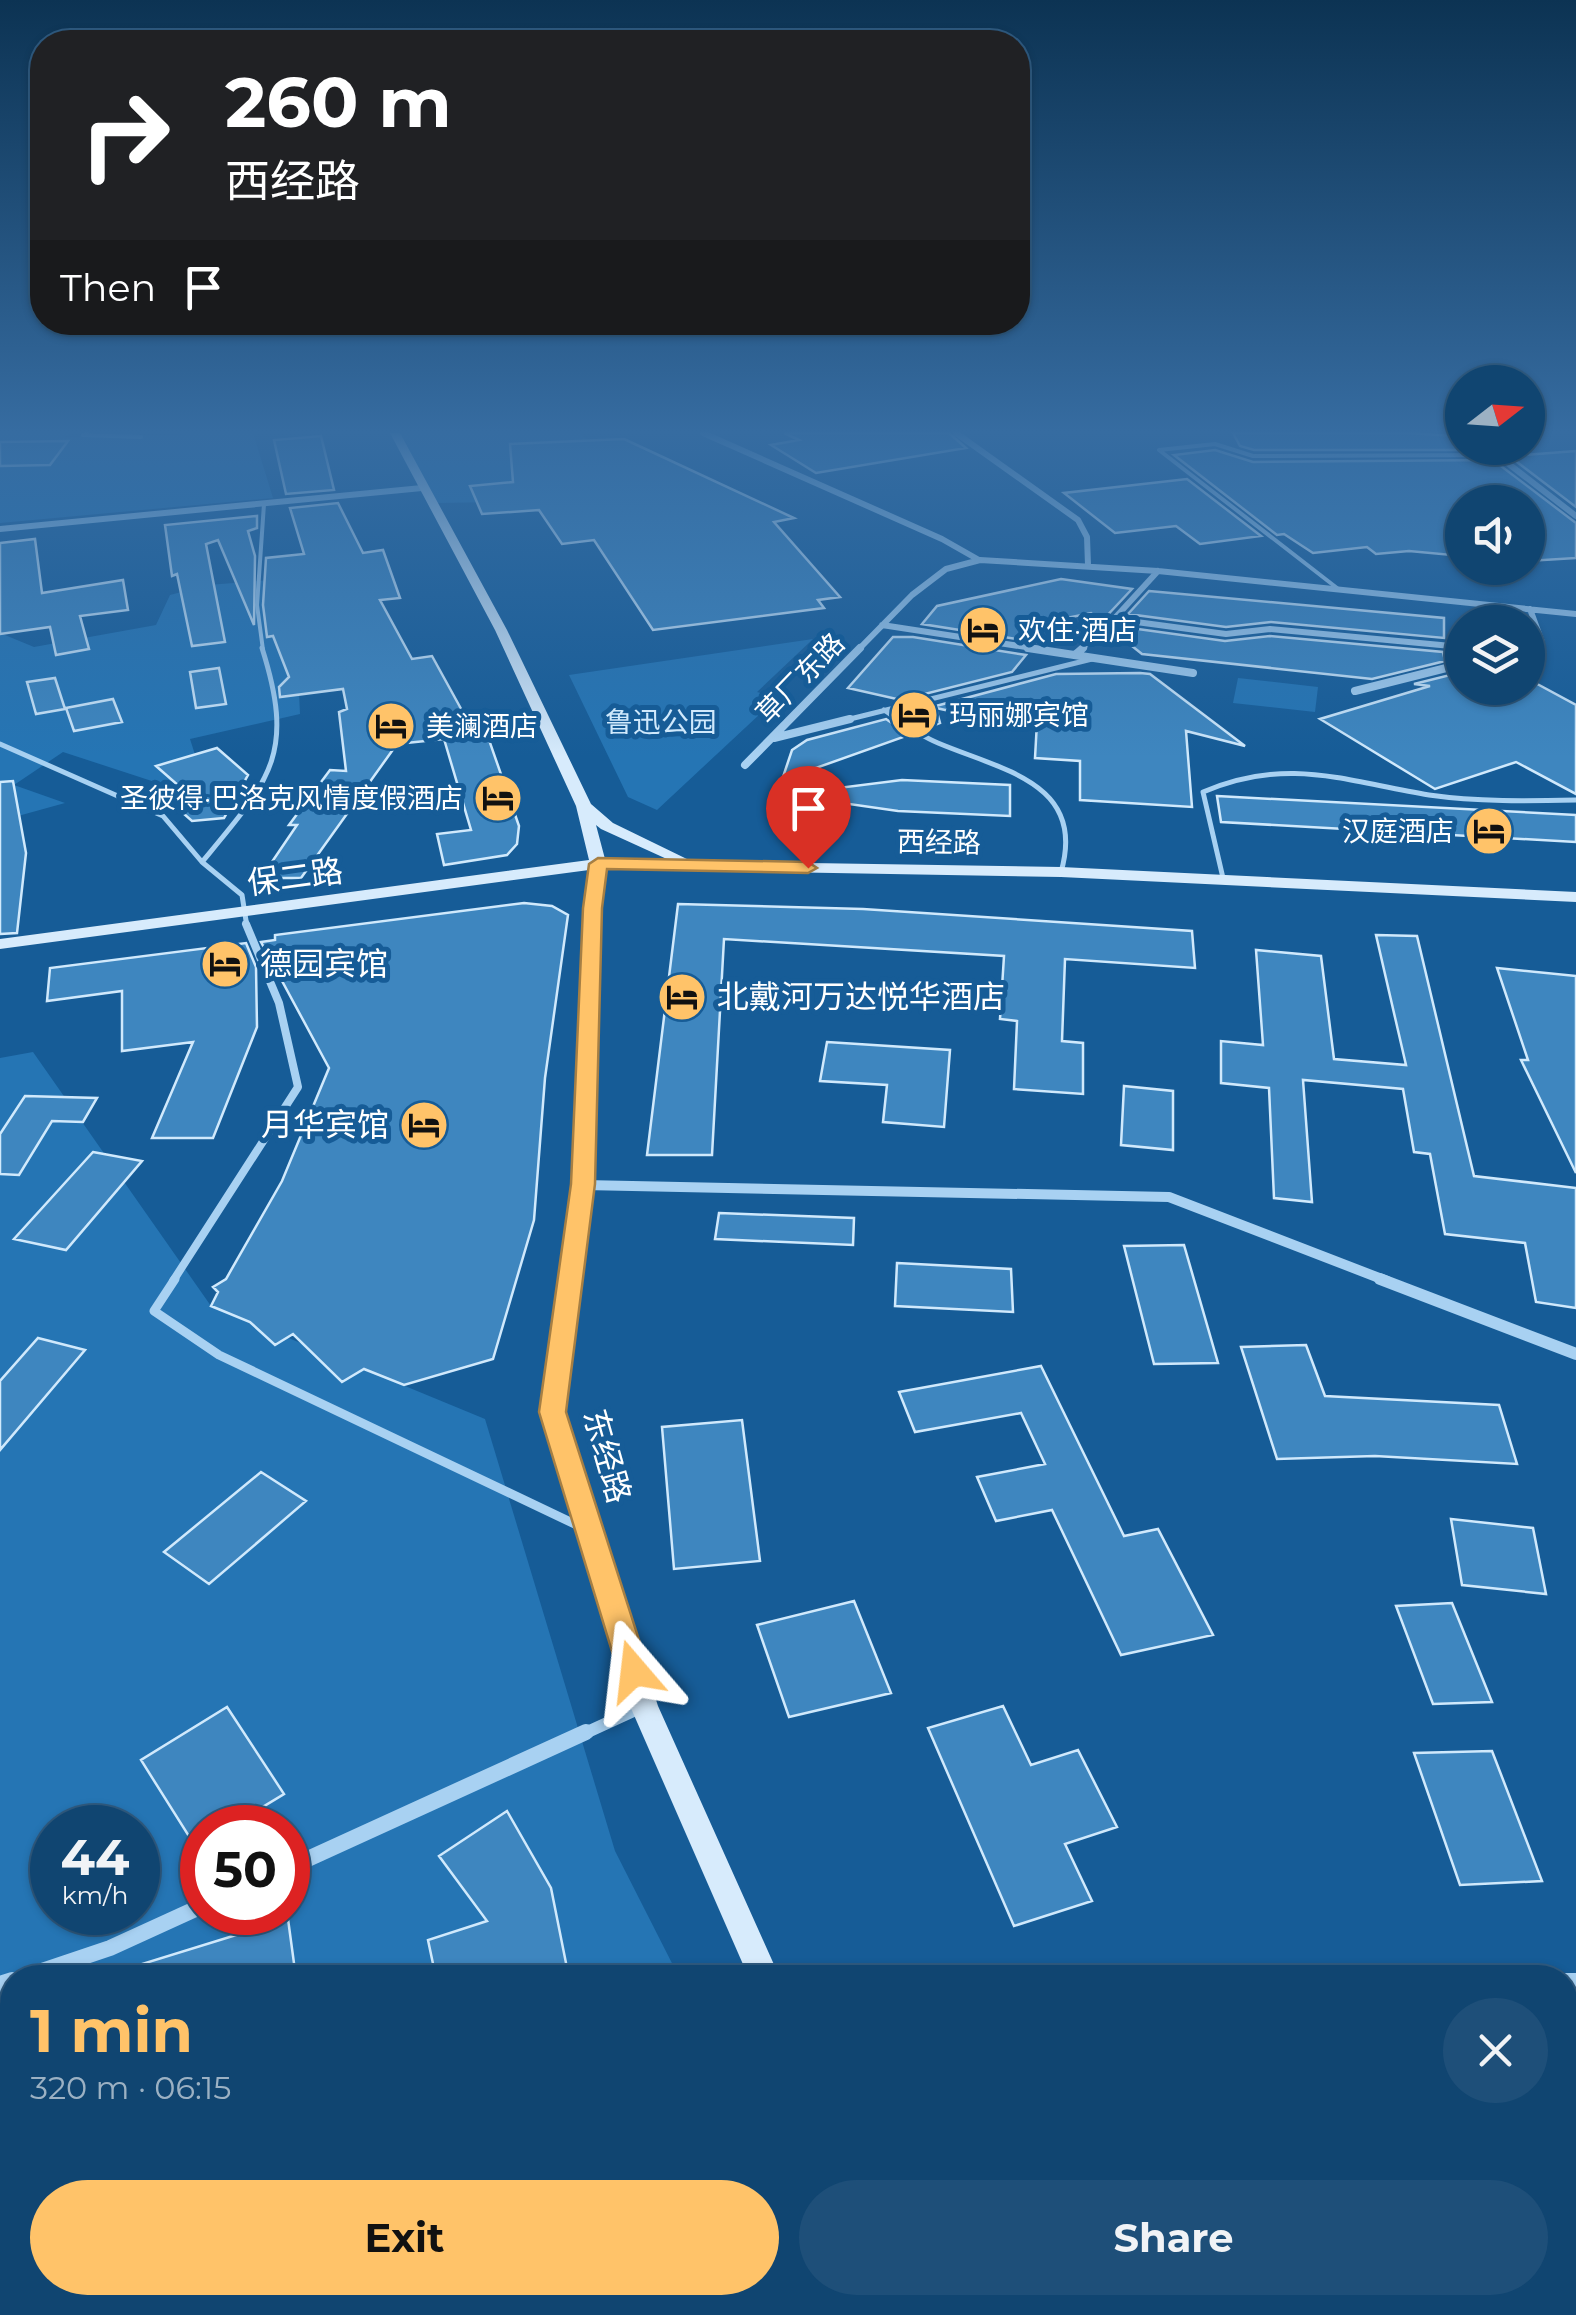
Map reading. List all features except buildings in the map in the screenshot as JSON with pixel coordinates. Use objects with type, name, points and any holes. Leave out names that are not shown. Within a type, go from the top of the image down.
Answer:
[{"type":"main road","points":[[452,541],[501,630],[584,806],[598,864]]},
{"type":"main road","points":[[584,806],[634,840],[700,866]]},
{"type":"main road","name":"西经路","points":[[598,864],[1061,872],[1576,897]]},
{"type":"main road","name":"保二路","points":[[0,944],[242,915],[598,864]]},
{"type":"main road","name":"东经路","points":[[598,864],[592,908],[583,1184],[552,1412],[644,1706],[759,1965]]},
{"type":"street","points":[[947,541],[980,560]]},
{"type":"street","points":[[1087,541],[1088,566]]},
{"type":"street","name":"草厂东路","points":[[745,765],[882,625],[946,568],[980,560],[1158,572],[1493,605]]},
{"type":"street","points":[[1076,654],[1158,572]]},
{"type":"street","name":"草厂东路","points":[[1545,611],[1576,614]]},
{"type":"street","points":[[1114,619],[1226,634],[1270,629],[1445,645]]},
{"type":"street","points":[[882,625],[1193,673]]},
{"type":"street","points":[[1354,690],[1445,668]]},
{"type":"street","points":[[773,738],[850,719]]},
{"type":"street","points":[[583,1184],[1170,1197],[1576,1354]]},
{"type":"street","points":[[310,1858],[644,1706]]},
{"type":"street","points":[[60,1965],[110,1948],[180,1916]]},
{"type":"lane","points":[[202,862],[259,792],[274,761],[278,698],[256,622],[264,541]]},
{"type":"lane","points":[[1276,541],[1337,588]]},
{"type":"lane","points":[[850,719],[1096,658]]},
{"type":"lane","points":[[884,710],[932,741],[1026,777],[1053,799],[1072,828],[1069,855],[1061,872]]},
{"type":"lane","points":[[0,744],[164,816],[202,862],[242,894],[242,915],[279,1003],[298,1087],[154,1310],[219,1355],[590,1531]]},
{"type":"lane","points":[[1223,878],[1204,792],[1236,774],[1289,769],[1458,799],[1576,800]]},
{"type":"green space","points":[[271,580],[298,671],[300,714],[190,739],[198,764],[164,785],[63,752],[14,785],[65,803],[0,821],[0,633],[34,647],[156,625],[170,595],[208,585]]},
{"type":"green space","name":"鲁迅公园","points":[[813,639],[757,692],[777,698],[657,810],[628,797],[569,675]]},
{"type":"green space","points":[[1238,678],[1318,687],[1315,712],[1233,703]]},
{"type":"green space","points":[[33,1052],[211,1306],[485,1419],[615,1851],[673,1965],[0,1965],[0,1058]]},
{"type":"place","name":"欢住·酒店","points":[[983,630]]},
{"type":"place","name":"玛丽娜宾馆","points":[[914,715]]},
{"type":"place","name":"美澜酒店","points":[[391,726]]},
{"type":"place","name":"圣彼得·巴洛克风情度假酒店","points":[[498,798]]},
{"type":"place","name":"汉庭酒店","points":[[1489,831]]},
{"type":"place","name":"德园宾馆","points":[[225,964]]},
{"type":"place","name":"北戴河万达悦华酒店","points":[[682,997]]},
{"type":"place","name":"月华宾馆","points":[[424,1125]]},
{"type":"route","points":[[634,1671],[552,1412],[583,1184],[592,908],[598,864],[808,868]]}]
